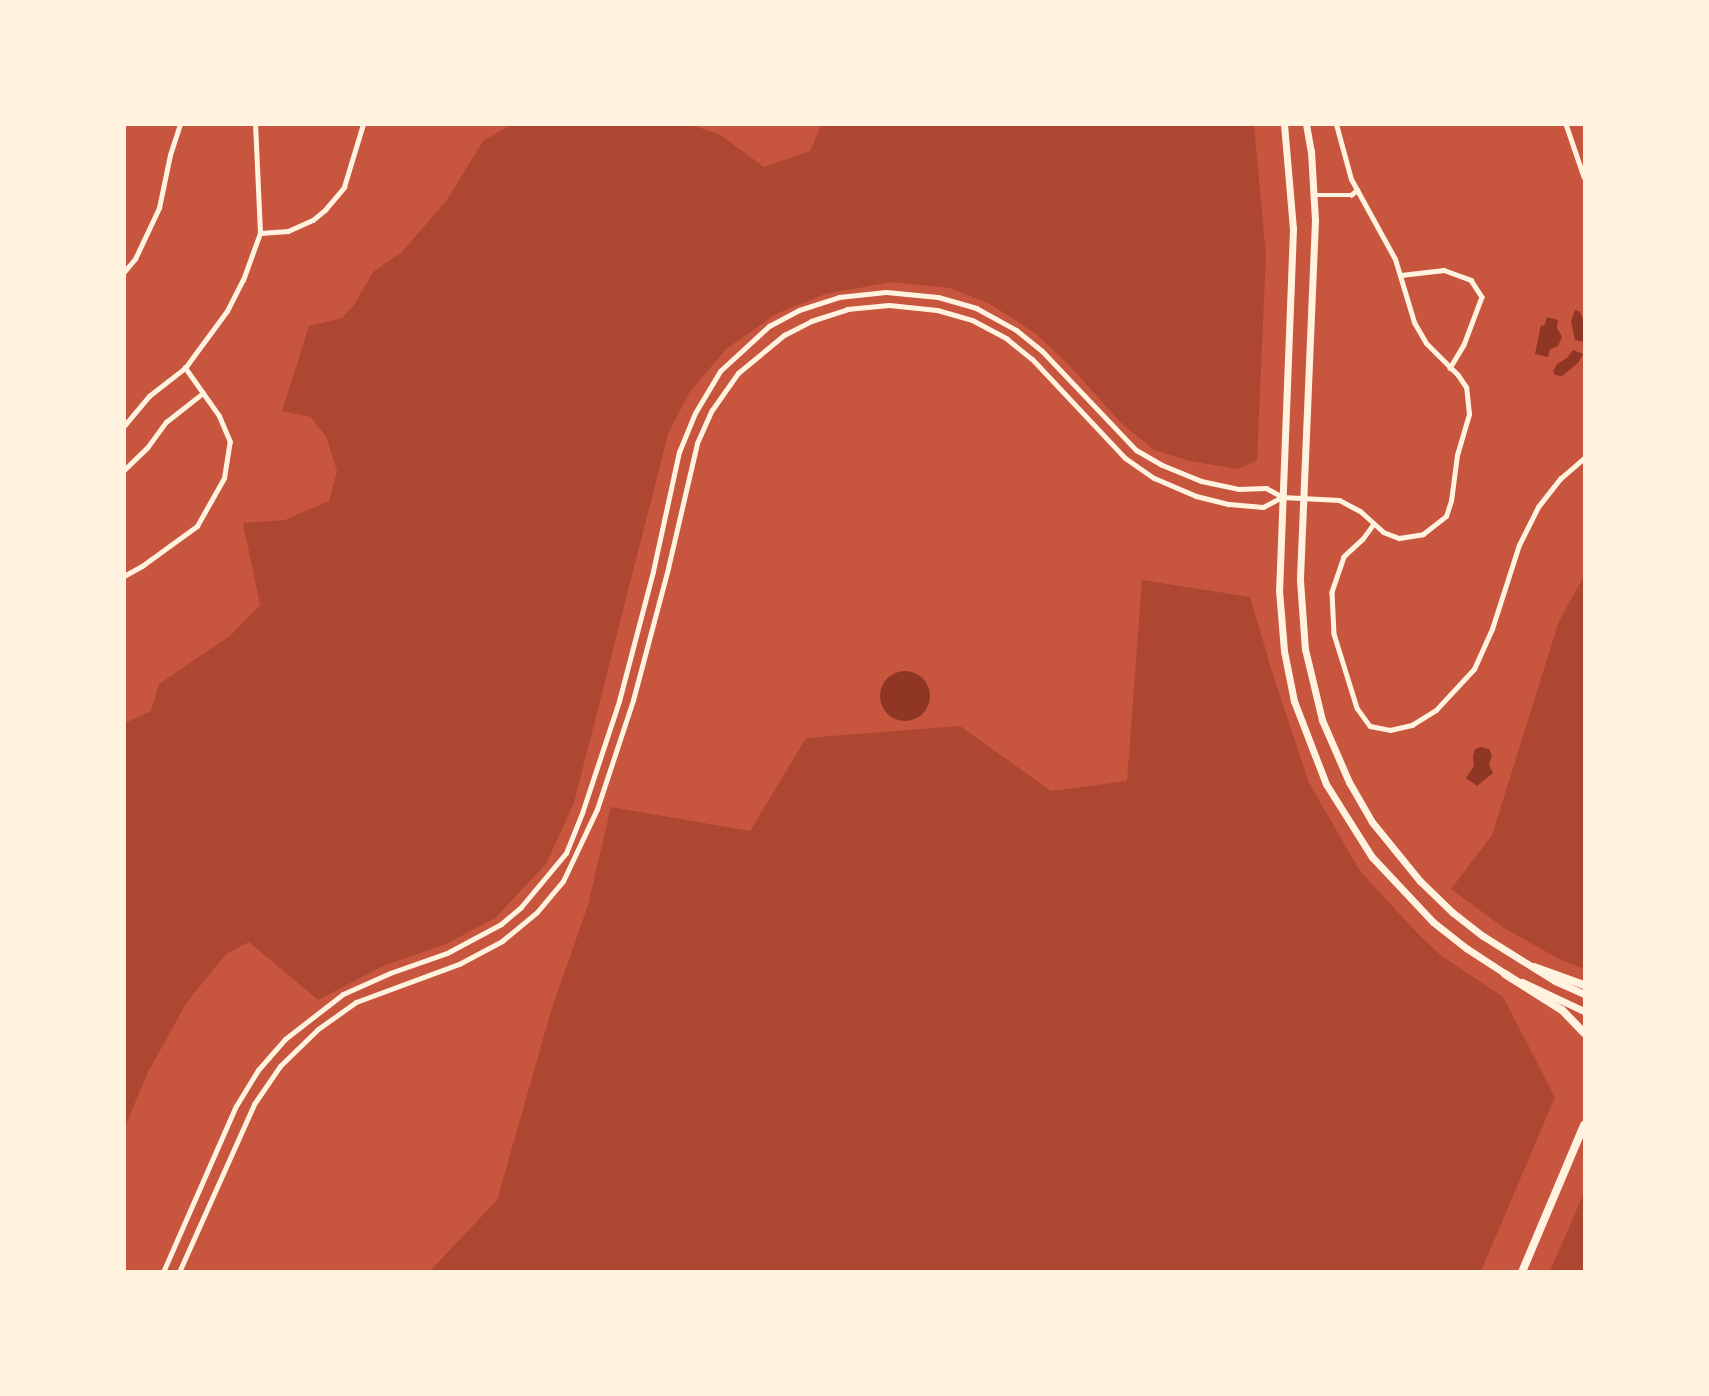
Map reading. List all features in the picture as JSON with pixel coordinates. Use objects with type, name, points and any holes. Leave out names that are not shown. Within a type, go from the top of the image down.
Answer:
[{"type":"highway","points":[[1534,967],[1584,985]]},
{"type":"highway","points":[[1505,974],[1562,1010],[1584,1033]]},
{"type":"highway","points":[[1522,1272],[1584,1125]]},
{"type":"main road","points":[[1284,124],[1293,229],[1279,590],[1284,651],[1302,727],[1326,784],[1372,857],[1411,901],[1466,948],[1505,974],[1584,1011]]},
{"type":"main road","points":[[1306,124],[1315,219],[1300,580],[1305,649],[1322,720],[1349,782],[1372,822],[1420,881],[1452,912],[1483,936],[1584,994]]},
{"type":"street","points":[[124,272],[135,259],[159,208],[170,154],[180,124]]},
{"type":"street","points":[[124,426],[149,396],[185,368],[227,311],[243,280],[260,233],[255,124]]},
{"type":"street","points":[[260,233],[288,231],[313,220],[326,210],[344,187],[363,124]]},
{"type":"street","points":[[163,1272],[237,1106],[258,1070],[285,1039],[309,1018],[344,994],[390,973],[447,953],[485,935],[522,907],[566,853],[619,701],[653,571],[679,452],[695,413],[720,371],[744,346],[769,326],[799,310],[838,297],[886,292],[938,297],[976,308],[1016,330],[1042,351],[1136,450],[1162,465],[1201,481],[1238,489],[1266,488],[1282,497],[1339,500],[1360,511],[1383,532],[1406,538],[1423,534],[1446,516],[1451,501],[1457,456],[1469,414],[1466,387],[1426,343],[1414,322],[1401,275],[1357,190],[1336,124]]},
{"type":"street","points":[[1566,124],[1584,177]]},
{"type":"street","points":[[1313,195],[1351,195],[1357,190]]},
{"type":"street","points":[[1401,275],[1444,270],[1471,280],[1482,297],[1464,345],[1450,368]]},
{"type":"street","points":[[179,1272],[254,1104],[280,1066],[318,1029],[356,1002],[459,964],[502,941],[537,912],[563,881],[576,858],[610,770],[633,700],[668,568],[697,443],[712,410],[738,373],[784,335],[811,321],[847,309],[889,305],[937,310],[972,320],[1007,339],[1032,359],[1125,458],[1154,478],[1196,496],[1229,504],[1263,507],[1282,497]]},
{"type":"street","points":[[1032,359],[1042,351]]},
{"type":"street","points":[[124,576],[142,566],[197,526],[224,478],[230,442],[219,416],[185,368]]},
{"type":"street","points":[[124,470],[147,448],[166,422],[203,393]]},
{"type":"street","points":[[1374,524],[1363,539],[1344,557],[1332,592],[1334,634],[1357,708],[1370,726],[1390,730],[1412,725],[1436,710],[1474,669],[1492,629],[1519,545],[1538,507],[1560,479],[1584,458]]},
{"type":"street","points":[[598,766],[610,770]]},
{"type":"street","points":[[566,853],[576,858]]},
{"type":"street","points":[[323,1008],[331,1019]]},
{"type":"street","points":[[309,1018],[318,1029]]},
{"type":"street","points":[[189,1214],[202,1220]]},
{"type":"shaded area","points":[[511,125],[691,125],[719,134],[764,167],[810,151],[821,125],[1254,125],[1266,256],[1257,460],[1238,469],[1190,461],[1154,450],[1120,422],[1069,365],[1035,333],[990,304],[950,288],[892,282],[825,294],[776,314],[726,349],[689,393],[668,434],[574,803],[546,864],[495,918],[446,944],[383,966],[318,1000],[249,942],[226,954],[187,1002],[148,1072],[125,1127],[125,723],[151,711],[159,684],[231,635],[260,605],[243,523],[285,520],[329,501],[337,471],[326,436],[310,417],[282,411],[309,326],[342,318],[354,305],[373,272],[402,252],[447,200],[483,141]]},
{"type":"shaded area","points":[[1575,310],[1580,312],[1584,321],[1584,342],[1575,340],[1571,321]]},
{"type":"shaded area","points":[[1547,317],[1558,320],[1557,328],[1562,337],[1558,346],[1550,349],[1548,357],[1535,354],[1541,325],[1544,326]]},
{"type":"shaded area","points":[[1573,350],[1583,354],[1578,363],[1562,376],[1555,375],[1553,371],[1557,364],[1567,358]]},
{"type":"shaded area","points":[[1584,576],[1584,969],[1561,960],[1504,928],[1451,889],[1492,835],[1559,621]]},
{"type":"shaded area","points":[[1142,580],[1250,597],[1309,783],[1360,871],[1420,936],[1443,957],[1503,997],[1555,1097],[1481,1271],[430,1271],[497,1200],[551,1011],[588,905],[611,807],[750,831],[806,738],[960,726],[1051,791],[1127,781]]},
{"type":"shaded area","points":[[900,671],[910,671],[923,678],[930,691],[930,701],[923,714],[910,721],[900,721],[891,717],[884,710],[880,701],[880,691],[884,682],[891,675]]},
{"type":"shaded area","points":[[1481,747],[1489,749],[1492,755],[1489,765],[1493,773],[1477,786],[1466,778],[1474,766],[1475,749]]},
{"type":"shaded area","points":[[1584,1193],[1584,1271],[1550,1271]]}]
